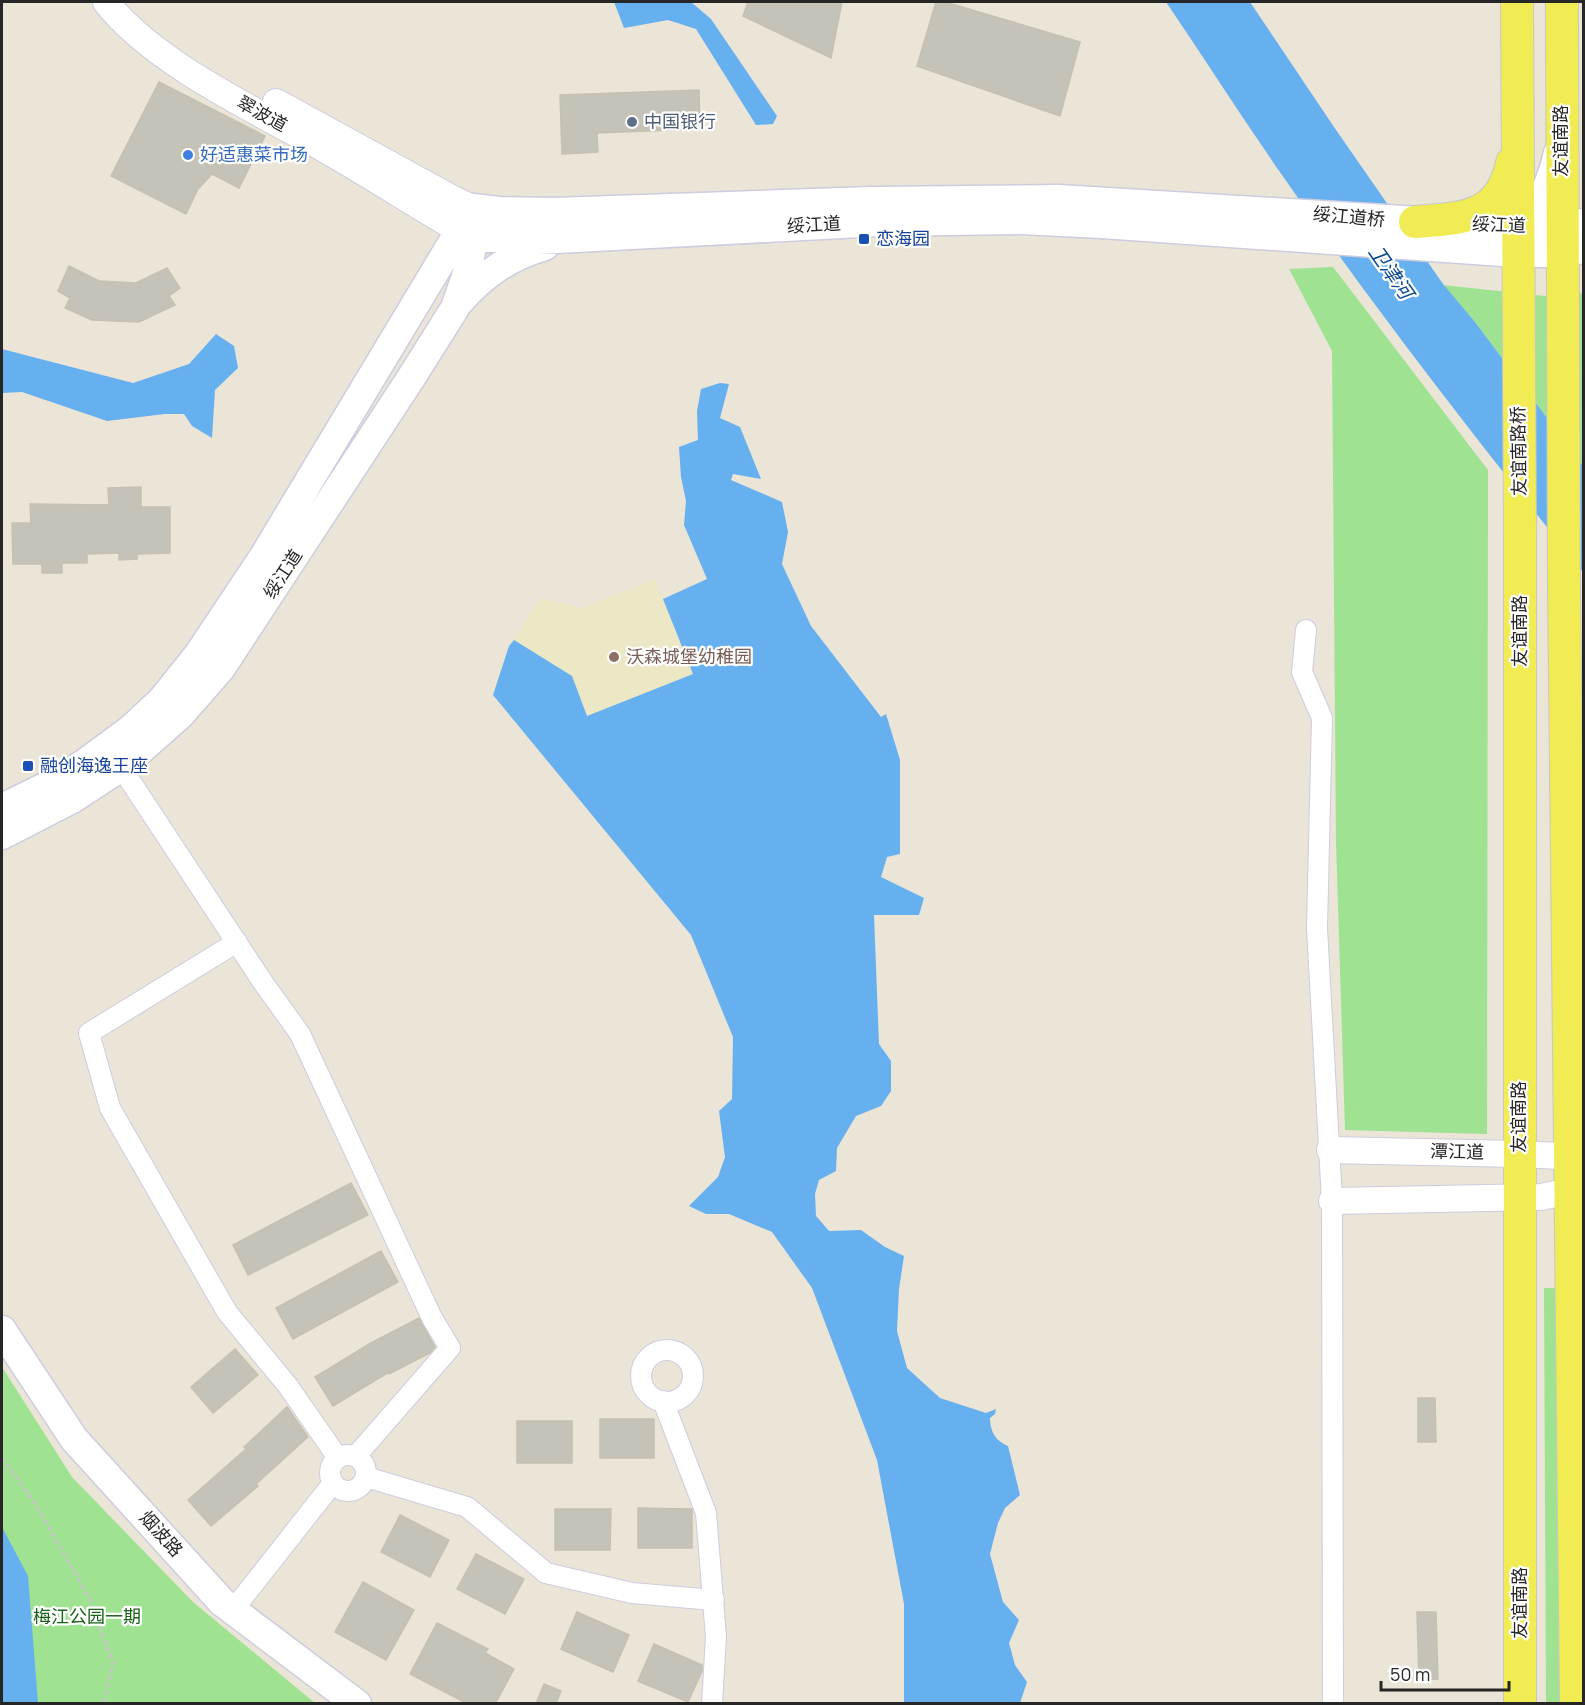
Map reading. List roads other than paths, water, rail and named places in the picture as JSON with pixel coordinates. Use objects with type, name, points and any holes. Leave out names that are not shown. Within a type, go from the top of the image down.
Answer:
[{"type":"main road","points":[[1517,2],[1517,240]]},
{"type":"main road","name":"友谊南路","points":[[1562,2],[1561,140],[1572,238],[1564,424],[1564,582],[1578,1176]]},
{"type":"main road","points":[[1415,222],[1468,216],[1490,205],[1498,197],[1505,184],[1511,169],[1517,138]]},
{"type":"main road","points":[[1517,240],[1548,188],[1561,140]]},
{"type":"main road","name":"绥江道","points":[[469,225],[490,228],[510,221],[555,212],[871,201],[988,199],[1104,201],[1282,211]]},
{"type":"main road","name":"绥江道桥","points":[[1282,211],[1415,222]]},
{"type":"main road","name":"绥江道","points":[[469,225],[538,240],[880,222],[1022,220],[1299,238]]},
{"type":"main road","name":"绥江道","points":[[1415,222],[1517,240],[1572,238]]},
{"type":"main road","name":"绥江道","points":[[2,808],[55,782],[85,763],[130,729],[162,700],[181,677],[264,556],[423,291],[459,250],[469,225]]},
{"type":"main road","name":"绥江道","points":[[2,835],[72,799],[121,767],[180,715],[221,669],[455,308],[467,273],[469,225]]},
{"type":"main road","points":[[455,308],[481,280],[507,260],[574,237]]},
{"type":"main road","name":"绥江道桥","points":[[1299,238],[1435,247],[1517,240]]},
{"type":"main road","name":"友谊南路桥","points":[[1517,240],[1520,531]]},
{"type":"main road","name":"友谊南路","points":[[1520,531],[1519,1154],[1530,1197],[1519,1242],[1520,1704]]},
{"type":"main road","points":[[1576,1704],[1572,1241],[1578,1176]]},
{"type":"main road","name":"烟波路","points":[[2,1330],[74,1439],[222,1602],[357,1704]]},
{"type":"main road","name":"烟波路","points":[[2,1348],[40,1412],[87,1472],[213,1609],[290,1671],[342,1704]]},
{"type":"street","name":"翠波道","points":[[106,2],[138,35],[207,83],[332,153],[469,225]]},
{"type":"street","name":"翠波道","points":[[128,2],[154,28],[192,55],[453,199],[469,225]]},
{"type":"street","points":[[1306,630],[1302,672],[1322,718],[1317,928],[1332,1200],[1333,1704]]},
{"type":"street","points":[[121,767],[300,1034],[432,1318],[450,1348],[347,1457],[331,1467],[333,1484],[342,1490],[354,1490],[364,1483],[365,1464],[347,1457],[227,1312],[110,1108],[89,1033],[237,942]]},
{"type":"street","name":"潭江道","points":[[1330,1150],[1519,1154],[1578,1176]]},
{"type":"street","points":[[1332,1200],[1530,1197],[1578,1176]]},
{"type":"street","points":[[663,1401],[706,1513],[717,1637],[712,1704]]},
{"type":"street","points":[[366,1477],[467,1507],[546,1573],[632,1593],[714,1600]]},
{"type":"street","points":[[233,1610],[333,1484]]},
{"type":"water","points":[[614,2],[691,2],[711,19],[777,116],[773,124],[756,125],[696,29],[668,20],[624,28]]},
{"type":"water","name":"卫津河","points":[[1166,2],[1250,2],[1443,284],[1475,322],[1583,466],[1583,572],[1467,426],[1354,277],[1267,154]]},
{"type":"water","points":[[216,334],[234,346],[238,368],[215,390],[212,438],[192,426],[184,414],[107,421],[22,392],[2,393],[2,349],[133,383],[189,364]]},
{"type":"water","points":[[720,383],[729,384],[720,418],[740,427],[761,479],[733,474],[731,480],[782,502],[788,532],[782,564],[811,626],[881,717],[886,714],[900,760],[900,854],[887,857],[881,877],[924,898],[919,915],[874,915],[879,1044],[891,1061],[891,1091],[881,1106],[856,1116],[837,1148],[836,1171],[819,1180],[815,1194],[816,1216],[829,1231],[861,1230],[885,1247],[904,1256],[899,1289],[897,1331],[907,1368],[940,1398],[986,1413],[996,1409],[995,1414],[990,1418],[991,1428],[997,1439],[1008,1446],[1020,1495],[1005,1508],[998,1523],[990,1554],[1003,1602],[1019,1620],[1009,1643],[1015,1665],[1027,1682],[1020,1703],[904,1703],[904,1604],[877,1460],[812,1288],[772,1232],[729,1214],[706,1214],[689,1206],[718,1177],[725,1157],[719,1111],[732,1099],[733,1037],[691,935],[493,695],[509,646],[514,640],[572,676],[587,716],[693,674],[663,599],[707,579],[684,525],[686,501],[681,477],[679,447],[698,440],[697,411],[701,389]]},
{"type":"water","points":[[2,1527],[28,1576],[38,1703],[2,1703]]},
{"type":"place","name":"中国银行","points":[[632,122]]},
{"type":"place","name":"好适惠菜市场","points":[[188,155]]},
{"type":"place","name":"恋海园","points":[[864,239]]},
{"type":"place","name":"沃森城堡幼稚园","points":[[614,657]]},
{"type":"place","name":"融创海逸王座","points":[[28,766]]},
{"type":"park label","name":"梅江公园一期","points":[[87,1617]]}]
